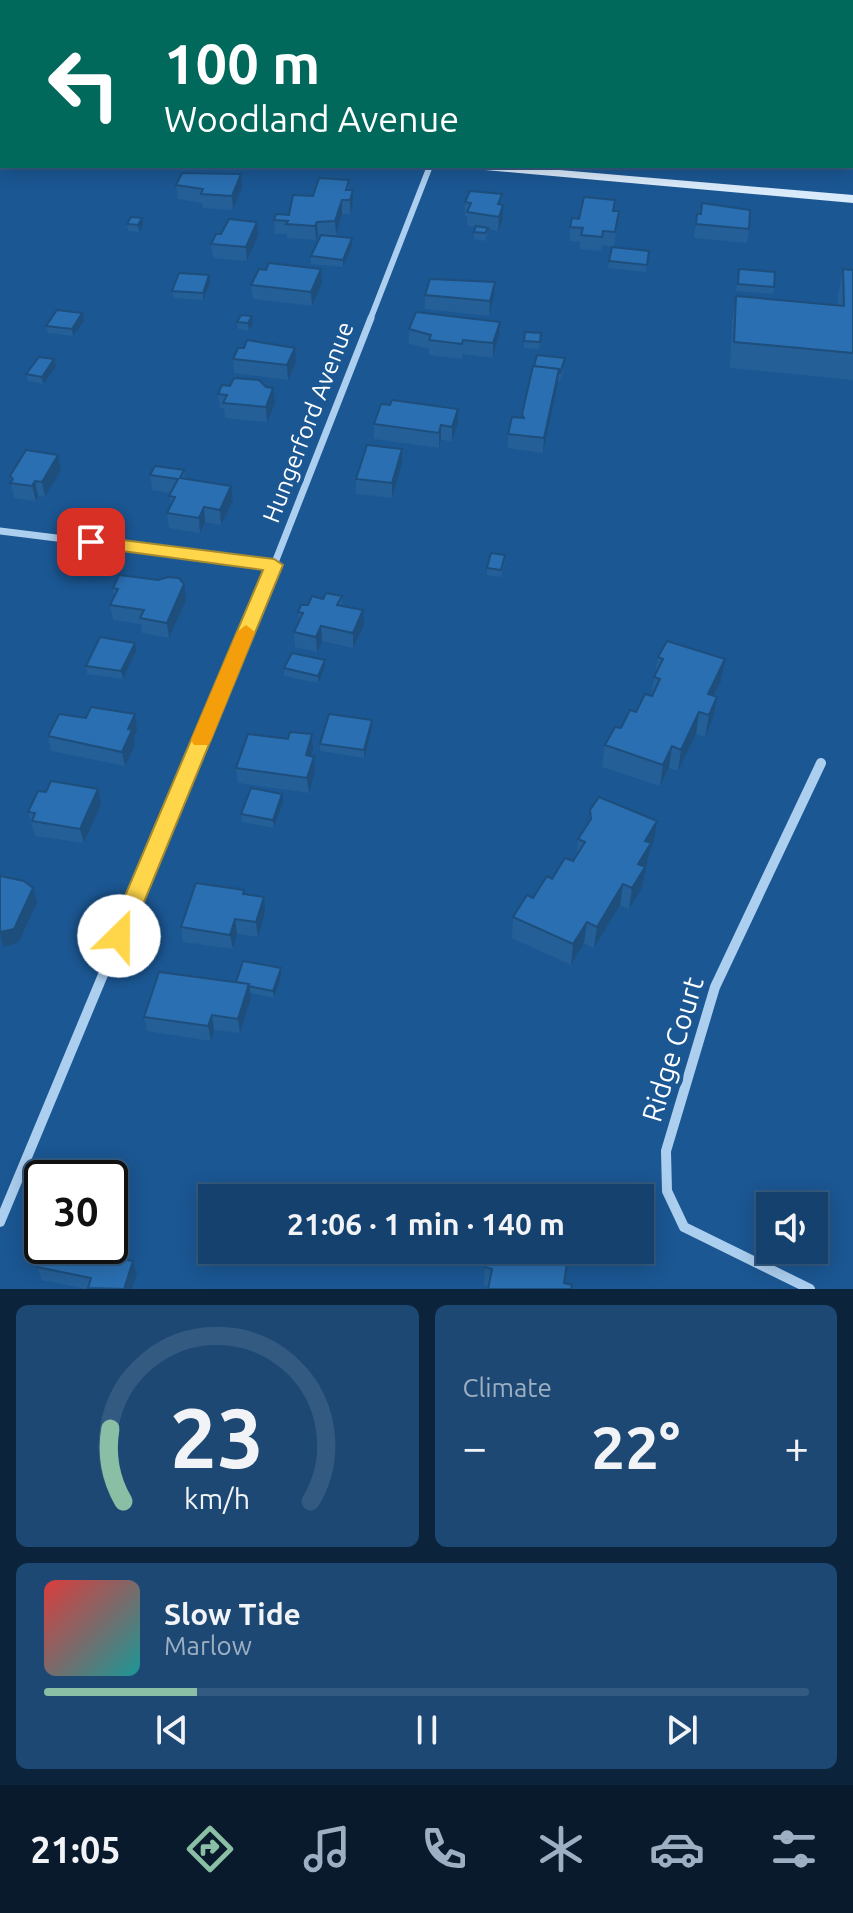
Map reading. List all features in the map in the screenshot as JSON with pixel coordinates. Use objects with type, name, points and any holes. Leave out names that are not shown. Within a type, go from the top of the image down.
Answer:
[{"type":"main road","points":[[497,168],[853,199]]},
{"type":"street","name":"Hungerford Avenue","points":[[0,1222],[274,565],[429,168]]},
{"type":"street","points":[[0,531],[274,565]]},
{"type":"street","name":"Ridge Court","points":[[810,1289],[684,1227],[667,1191],[666,1151],[715,987],[821,763]]},
{"type":"building","points":[[182,173],[241,174],[232,196],[201,194],[203,189],[176,185]]},
{"type":"building","points":[[319,178],[349,180],[346,190],[353,190],[350,200],[342,200],[335,221],[317,222],[315,226],[274,220],[276,214],[289,215],[293,195],[313,196]]},
{"type":"building","points":[[470,191],[502,194],[498,204],[503,205],[499,217],[467,212],[471,203],[465,202]]},
{"type":"building","points":[[584,197],[615,200],[613,211],[619,211],[615,232],[603,231],[602,237],[581,235],[583,228],[570,227],[572,218],[579,219]]},
{"type":"building","points":[[702,203],[750,210],[749,229],[696,224]]},
{"type":"building","points":[[131,217],[142,218],[138,225],[127,224]]},
{"type":"building","points":[[229,219],[257,222],[246,247],[211,244]]},
{"type":"building","points":[[476,226],[488,228],[485,233],[474,232]]},
{"type":"building","points":[[321,235],[352,238],[343,260],[311,256]]},
{"type":"building","points":[[612,247],[649,251],[647,265],[609,261]]},
{"type":"building","points":[[269,263],[321,269],[311,292],[251,285],[259,269],[266,270]]},
{"type":"building","points":[[739,269],[775,272],[774,287],[738,284]]},
{"type":"building","points":[[843,269],[853,270],[853,353],[734,342],[736,296],[844,306]]},
{"type":"building","points":[[179,273],[209,275],[203,293],[172,291]]},
{"type":"building","points":[[430,279],[495,282],[490,301],[425,295]]},
{"type":"building","points":[[57,310],[82,313],[72,329],[46,326]]},
{"type":"building","points":[[416,312],[500,322],[493,343],[463,340],[462,344],[429,340],[431,335],[409,329]]},
{"type":"building","points":[[241,315],[252,316],[248,323],[237,322]]},
{"type":"building","points":[[525,332],[541,333],[540,342],[524,341]]},
{"type":"building","points":[[247,340],[295,348],[287,365],[233,359],[238,348],[244,348]]},
{"type":"building","points":[[537,355],[565,358],[560,373],[559,369],[534,366]]},
{"type":"building","points":[[39,357],[54,359],[42,377],[26,374]]},
{"type":"building","points":[[533,366],[559,369],[544,438],[508,434],[512,417],[524,418],[522,414]]},
{"type":"building","points":[[234,378],[259,380],[266,387],[273,388],[266,407],[223,403],[227,395],[218,394],[222,385],[230,386]]},
{"type":"building","points":[[392,400],[458,409],[452,427],[441,425],[439,433],[374,424],[381,404],[390,405]]},
{"type":"building","points":[[367,445],[402,449],[392,483],[356,479]]},
{"type":"building","points":[[26,450],[58,455],[42,482],[35,481],[32,486],[10,483],[13,479],[10,476]]},
{"type":"building","points":[[155,466],[184,470],[180,478],[231,486],[220,510],[204,507],[199,518],[167,513],[175,497],[169,496],[178,479],[150,475]]},
{"type":"building","points":[[491,553],[505,555],[501,570],[487,568]]},
{"type":"building","points":[[119,575],[158,580],[179,578],[184,584],[167,623],[140,618],[144,610],[110,605],[118,589],[113,588]]},
{"type":"building","points":[[326,593],[342,596],[337,605],[363,610],[353,633],[321,626],[316,637],[294,632],[303,613],[298,612],[301,605],[308,605],[312,596],[323,599]]},
{"type":"building","points":[[100,637],[135,643],[121,671],[86,666]]},
{"type":"building","points":[[667,641],[725,659],[708,694],[717,697],[709,715],[699,712],[681,750],[672,746],[663,765],[605,745],[615,727],[621,728],[630,710],[636,712],[645,694],[652,696],[660,679],[654,677],[663,659],[658,657]]},
{"type":"building","points":[[292,653],[325,660],[318,676],[284,668]]},
{"type":"building","points":[[91,707],[135,714],[122,752],[48,736],[59,714],[86,718]]},
{"type":"building","points":[[329,714],[372,720],[364,750],[320,744]]},
{"type":"building","points":[[290,732],[312,734],[306,755],[314,757],[307,778],[236,768],[248,734],[288,739]]},
{"type":"building","points":[[51,781],[98,789],[80,829],[32,821],[35,813],[28,812],[38,791],[46,792]]},
{"type":"building","points":[[251,788],[282,794],[273,820],[241,814]]},
{"type":"building","points":[[599,797],[657,821],[645,841],[651,843],[638,864],[645,867],[632,888],[623,884],[597,927],[587,922],[573,944],[513,917],[527,895],[533,898],[547,876],[552,879],[565,858],[573,861],[585,842],[578,839],[591,819],[590,810]]},
{"type":"building","points":[[0,876],[24,881],[33,888],[14,929],[0,932]]},
{"type":"building","points":[[196,883],[244,890],[243,894],[264,897],[256,922],[235,919],[230,935],[181,927]]},
{"type":"building","points":[[243,961],[281,968],[273,991],[236,982]]},
{"type":"building","points":[[159,972],[249,984],[238,1019],[212,1015],[208,1026],[144,1017]]},
{"type":"building","points":[[128,1260],[133,1261],[124,1289],[88,1288],[91,1278],[37,1267],[38,1264],[128,1264]]},
{"type":"building","points":[[486,1264],[567,1264],[564,1283],[572,1285],[571,1289],[488,1289],[492,1269],[485,1267]]},
{"type":"slow traffic","points":[[201,740],[246,632]]},
{"type":"route","points":[[91,542],[274,565],[119,936]]}]
